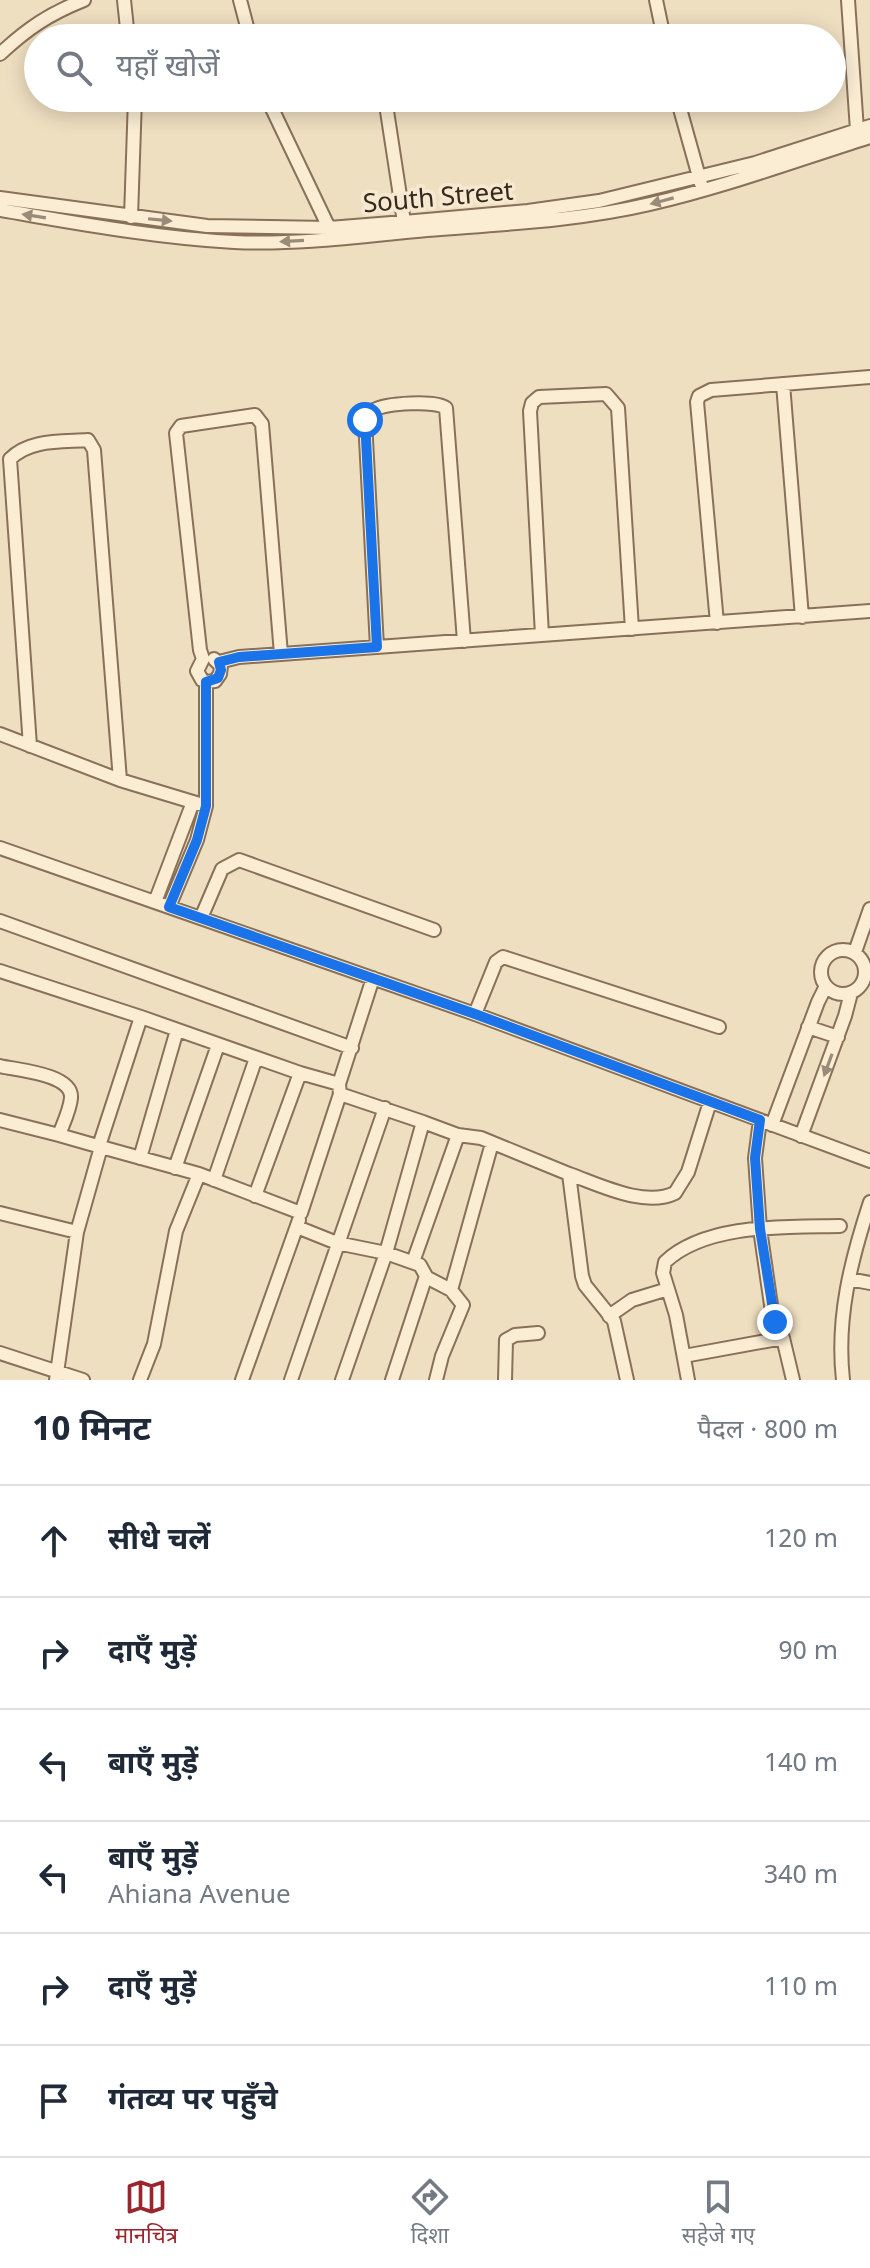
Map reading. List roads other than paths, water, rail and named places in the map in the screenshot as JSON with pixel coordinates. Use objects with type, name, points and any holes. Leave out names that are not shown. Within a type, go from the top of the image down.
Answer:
[{"type":"street","points":[[35,24],[53,12],[84,0]]},
{"type":"street","points":[[124,0],[127,24]]},
{"type":"street","points":[[240,0],[246,24]]},
{"type":"street","points":[[656,0],[661,24]]},
{"type":"street","points":[[848,0],[857,130]]},
{"type":"street","points":[[0,54],[24,31]]},
{"type":"street","points":[[131,217],[135,112]]},
{"type":"street","points":[[274,112],[331,234]]},
{"type":"street","points":[[387,112],[404,222]]},
{"type":"street","points":[[681,112],[701,183]]},
{"type":"street","name":"South Street","points":[[0,198],[220,227],[331,234],[404,222],[528,211],[701,183],[870,126]]},
{"type":"street","points":[[0,210],[142,233],[271,243],[331,234],[602,213],[651,204],[701,183],[870,137]]},
{"type":"street","points":[[717,623],[697,402],[699,396],[711,390],[870,377]]},
{"type":"street","points":[[783,384],[802,617]]},
{"type":"street","points":[[542,635],[530,411],[532,403],[539,397],[606,394],[618,408],[632,629]]},
{"type":"street","points":[[377,647],[365,420],[372,411],[384,407],[437,403],[446,408],[464,641]]},
{"type":"street","points":[[169,907],[197,840],[206,682],[197,671],[203,659],[176,433],[181,426],[255,415],[262,424],[281,654]]},
{"type":"street","points":[[30,746],[10,459],[20,449],[33,444],[88,440],[94,450],[120,780]]},
{"type":"street","points":[[203,659],[212,658],[219,662],[239,657],[870,611]]},
{"type":"street","points":[[206,682],[218,678],[221,670],[219,662]]},
{"type":"street","points":[[0,734],[120,780],[200,804]]},
{"type":"street","points":[[155,902],[200,804]]},
{"type":"street","points":[[0,848],[475,1014],[870,1161]]},
{"type":"street","points":[[201,918],[222,869],[239,860],[434,930]]},
{"type":"street","points":[[801,1136],[851,993],[864,979],[861,947],[870,909]]},
{"type":"street","points":[[0,921],[352,1048]]},
{"type":"street","points":[[851,993],[833,992],[826,986],[820,970],[829,954],[861,947]]},
{"type":"street","points":[[475,1014],[496,962],[503,957],[719,1027]]},
{"type":"street","points":[[0,971],[300,1073],[458,1135],[492,1143],[569,1174],[632,1194],[655,1198],[675,1193],[688,1172],[710,1102]]},
{"type":"street","points":[[242,1380],[297,1227],[373,978]]},
{"type":"street","points":[[793,1380],[783,1338],[777,1331],[772,1312],[760,1229],[755,1158],[766,1123],[826,986]]},
{"type":"street","points":[[56,1376],[77,1232],[100,1146],[141,1017]]},
{"type":"street","points":[[808,1027],[838,1037]]},
{"type":"street","points":[[140,1158],[177,1030]]},
{"type":"street","points":[[175,1168],[218,1045]]},
{"type":"street","points":[[214,1180],[256,1058]]},
{"type":"street","points":[[0,1066],[61,1079],[71,1098],[59,1135]]},
{"type":"street","points":[[255,1196],[300,1073]]},
{"type":"street","points":[[291,1380],[385,1108]]},
{"type":"street","points":[[0,1120],[199,1174],[301,1213]]},
{"type":"street","points":[[342,1380],[386,1253],[423,1122]]},
{"type":"street","points":[[413,1262],[458,1135]]},
{"type":"street","points":[[451,1290],[492,1143]]},
{"type":"street","points":[[140,1380],[154,1344],[176,1231],[199,1174]]},
{"type":"street","points":[[569,1174],[582,1276],[617,1330],[627,1380]]},
{"type":"street","points":[[843,1380],[840,1328],[849,1279],[870,1202]]},
{"type":"street","points":[[0,1213],[77,1232]]},
{"type":"street","points":[[688,1380],[663,1266],[670,1257],[717,1236],[760,1229],[840,1226]]},
{"type":"street","points":[[297,1227],[337,1243],[386,1253],[423,1268],[426,1277],[392,1380]]},
{"type":"street","points":[[426,1277],[451,1290],[463,1305],[442,1356],[436,1380]]},
{"type":"street","points":[[849,1279],[870,1283]]},
{"type":"street","points":[[609,1316],[632,1300],[668,1289]]},
{"type":"street","points":[[505,1380],[506,1340],[515,1335],[538,1333]]},
{"type":"street","points":[[684,1356],[783,1338]]},
{"type":"street","points":[[0,1353],[56,1376],[83,1380]]}]
